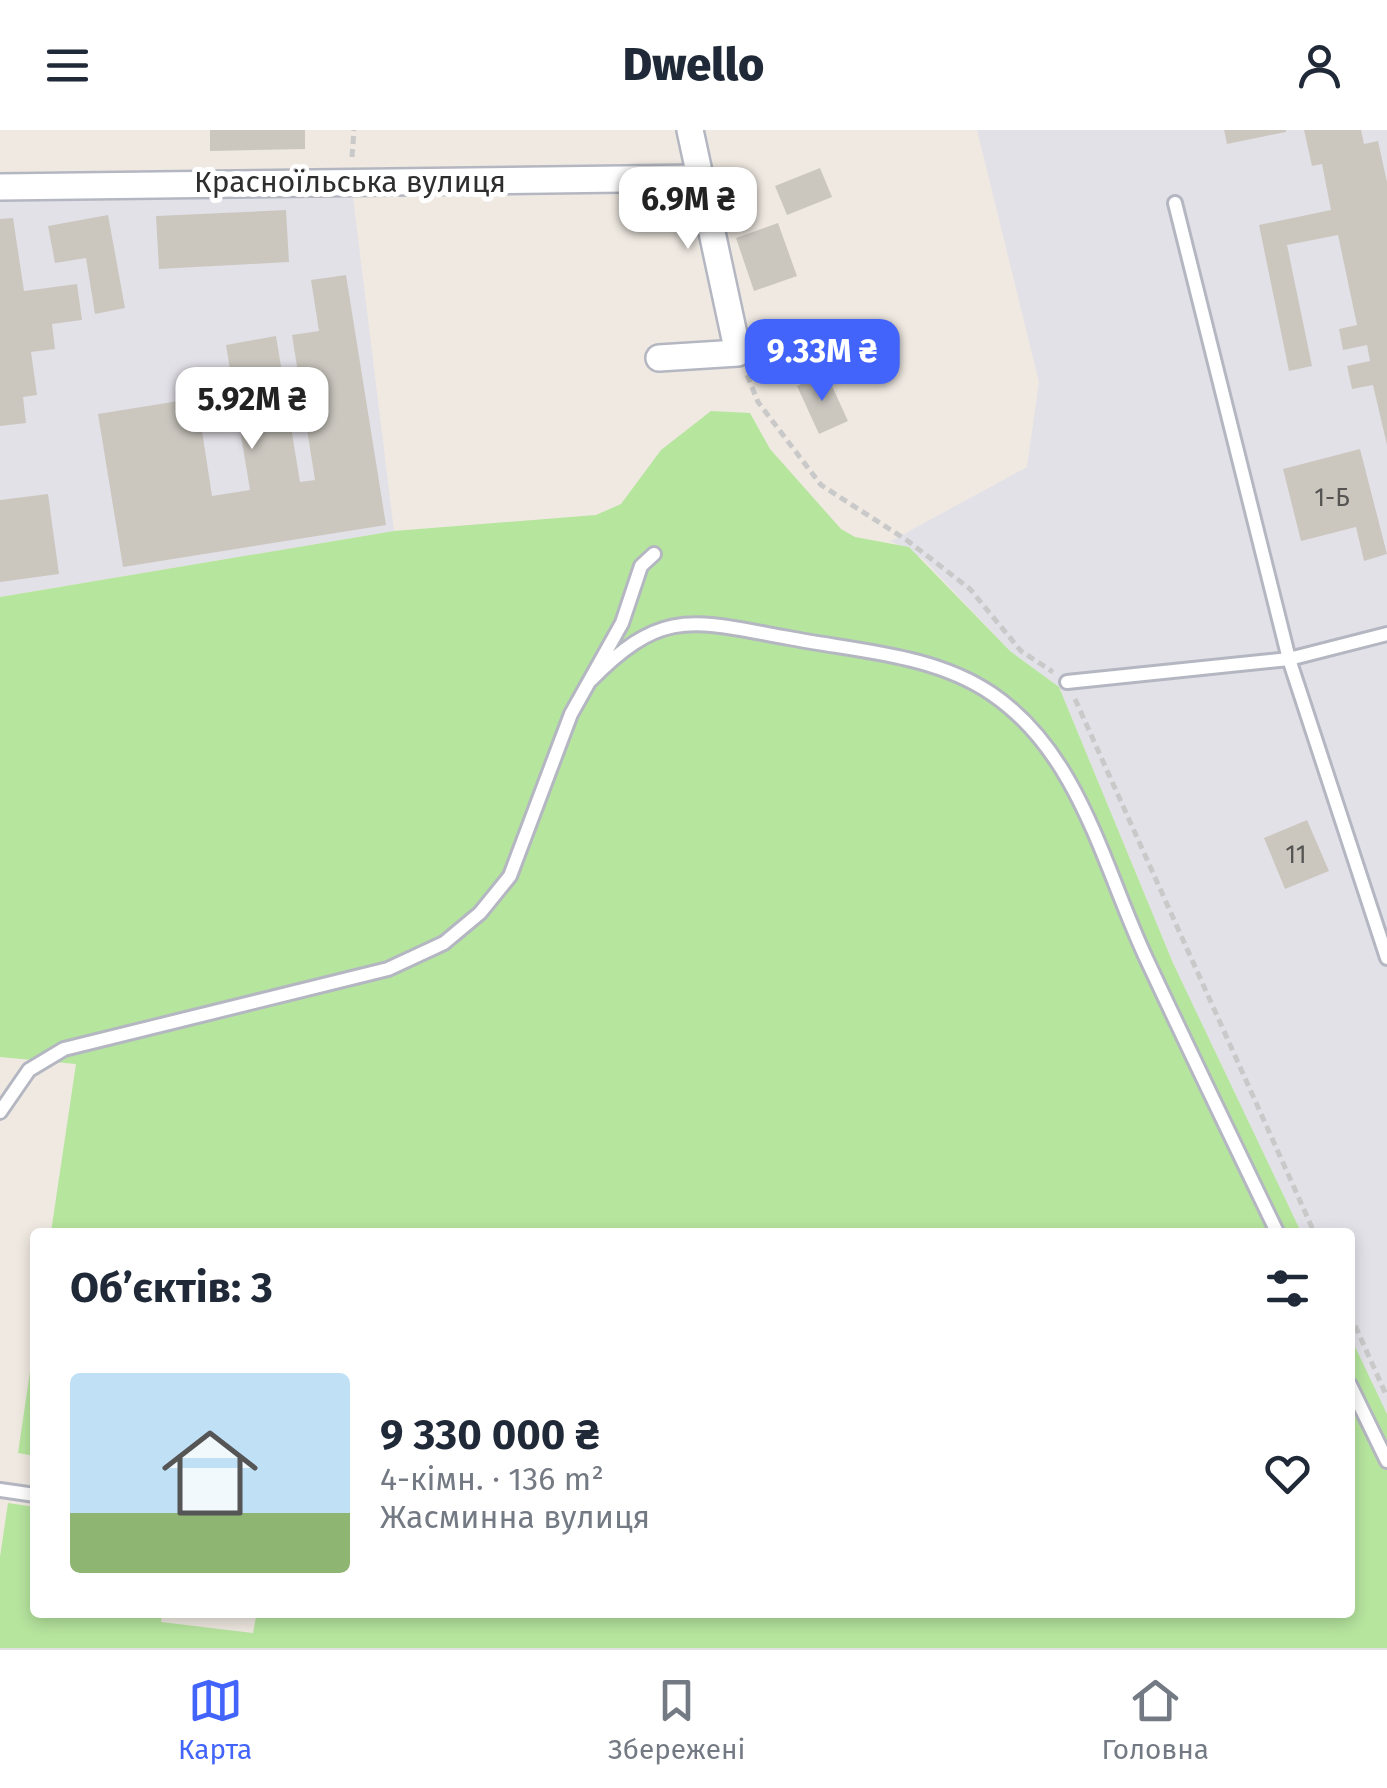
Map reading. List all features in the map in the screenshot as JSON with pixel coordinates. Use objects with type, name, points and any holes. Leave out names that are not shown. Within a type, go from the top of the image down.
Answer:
[{"type":"street","points":[[658,358],[738,353],[690,130]]},
{"type":"street","name":"Красноїльська вулиця","points":[[0,187],[700,178]]},
{"type":"lane","points":[[1175,204],[1290,659],[1387,958]]},
{"type":"lane","points":[[0,1112],[29,1070],[64,1049],[388,969],[444,944],[480,912],[510,876],[571,714],[622,624],[642,566],[654,554]]},
{"type":"lane","points":[[590,681],[624,645],[662,626],[703,622],[920,662],[962,676],[993,694],[1035,730],[1067,774],[1144,954],[1275,1228]]},
{"type":"lane","points":[[1068,682],[1290,659],[1387,634]]},
{"type":"lane","points":[[1355,1395],[1387,1461]]},
{"type":"lane","points":[[0,1490],[30,1494]]},
{"type":"path","points":[[738,353],[758,402],[821,485],[908,541],[970,589],[1022,651],[1068,682],[1312,1228]]},
{"type":"path","points":[[1355,1325],[1387,1397]]},
{"type":"shaded area","points":[[977,130],[1387,130],[1387,1414],[1355,1347],[1355,1228],[1299,1228],[1173,963],[1059,687],[1010,651],[923,559],[891,541],[1027,467],[1039,382]]},
{"type":"shaded area","points":[[352,189],[394,531],[0,597],[0,198]]},
{"type":"green space","points":[[711,411],[750,413],[770,449],[841,529],[855,537],[909,547],[1010,651],[1059,687],[1173,963],[1299,1228],[52,1228],[76,1064],[0,1057],[0,597],[394,531],[596,515],[621,504],[661,450]]},
{"type":"green space","points":[[1355,1347],[1387,1414],[1387,1648],[0,1648],[0,1557],[8,1503],[30,1506],[30,1618],[161,1618],[161,1622],[253,1633],[256,1618],[1355,1618]]},
{"type":"green space","points":[[30,1372],[30,1455],[18,1453]]},
{"type":"building","points":[[210,130],[305,130],[305,149],[210,151]]},
{"type":"building","points":[[1224,130],[1286,130],[1286,132],[1227,144]]},
{"type":"building","points":[[1304,130],[1361,130],[1364,144],[1378,141],[1387,182],[1387,445],[1373,385],[1352,389],[1347,366],[1370,361],[1367,345],[1343,350],[1339,329],[1357,325],[1338,235],[1287,245],[1312,366],[1289,371],[1259,225],[1331,210],[1322,164],[1312,166]]},
{"type":"building","points":[[820,168],[832,197],[787,215],[775,186]]},
{"type":"building","points":[[286,210],[289,262],[159,269],[156,216]]},
{"type":"building","points":[[108,215],[125,308],[95,314],[86,258],[55,263],[48,226]]},
{"type":"building","points":[[13,218],[24,291],[77,284],[82,320],[52,324],[55,349],[31,352],[37,395],[23,397],[26,423],[0,426],[0,219]]},
{"type":"building","points":[[778,223],[797,276],[754,291],[736,238]]},
{"type":"building","points":[[346,275],[386,525],[123,567],[98,414],[197,398],[212,496],[250,490],[226,345],[276,336],[300,482],[315,480],[292,335],[319,331],[311,280]]},
{"type":"building","points":[[826,373],[848,421],[819,434],[797,386]]},
{"type":"building","points":[[1360,449],[1387,554],[1364,561],[1356,527],[1301,541],[1283,469]]},
{"type":"building","points":[[48,494],[59,574],[0,582],[0,500]]},
{"type":"building","points":[[1307,820],[1329,871],[1285,889],[1264,838]]}]
